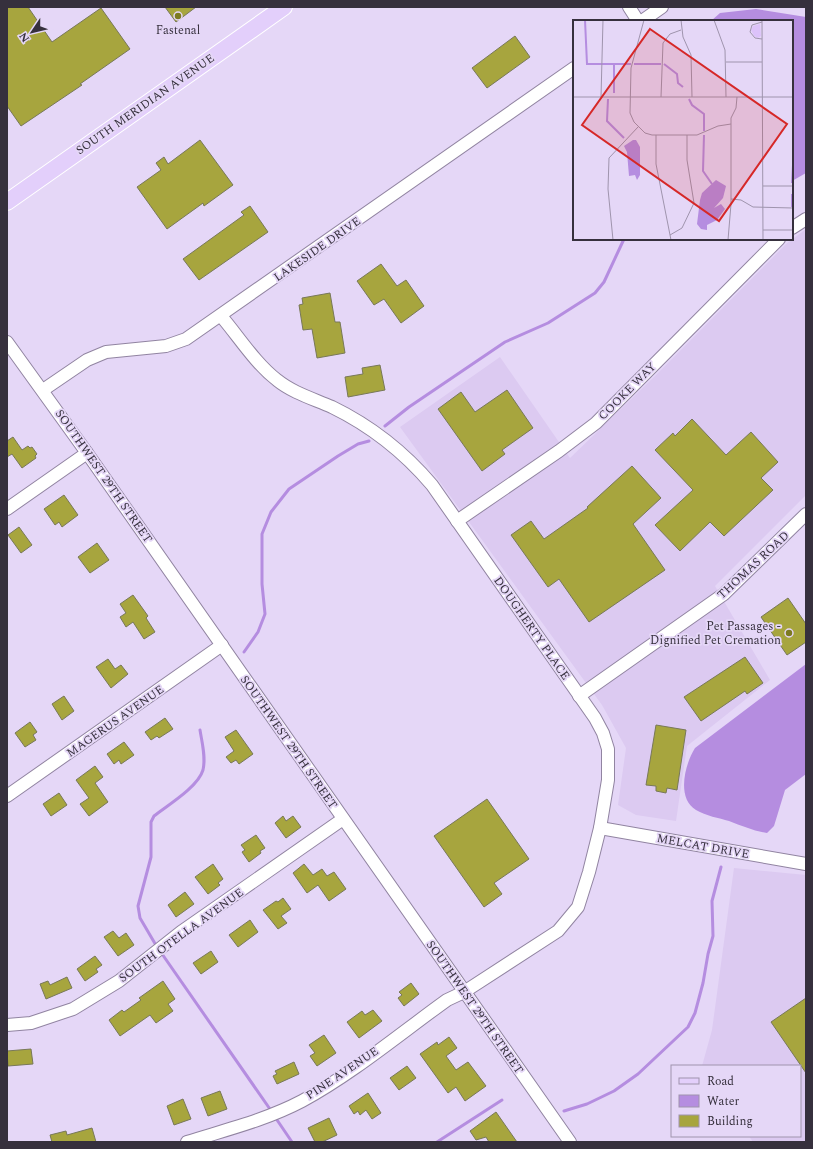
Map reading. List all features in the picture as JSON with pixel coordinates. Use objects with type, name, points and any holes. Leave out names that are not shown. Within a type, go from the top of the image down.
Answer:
[{"type":"main road","name":"SOUTH MERIDIAN AVENUE","points":[[7,202],[284,7]]},
{"type":"street","points":[[629,7],[637,20]]},
{"type":"street","points":[[643,20],[662,7]]},
{"type":"street","name":"LAKESIDE DRIVE","points":[[43,390],[87,360],[106,352],[166,346],[186,339],[573,69]]},
{"type":"street","points":[[793,227],[806,219]]},
{"type":"street","name":"COOKE WAY","points":[[457,522],[556,453],[596,423],[778,240]]},
{"type":"street","name":"DOUGHERTY PLACE","points":[[221,316],[261,365],[278,381],[371,429],[394,446],[413,463],[432,485],[579,696],[603,733],[608,749],[608,780],[600,828],[589,872],[578,907],[558,931],[464,992]]},
{"type":"street","name":"SOUTHWEST 29TH STREET","points":[[7,342],[43,390],[222,644],[570,1142]]},
{"type":"street","points":[[7,510],[87,453]]},
{"type":"street","name":"THOMAS ROAD","points":[[579,696],[724,594],[806,514]]},
{"type":"street","name":"MAGERUS AVENUE","points":[[7,796],[222,644]]},
{"type":"street","name":"SOUTH OTELLA AVENUE","points":[[7,1025],[32,1023],[73,1009],[119,981],[152,954],[343,819]]},
{"type":"street","name":"MELCAT DRIVE","points":[[600,828],[806,864]]},
{"type":"street","name":"PINE AVENUE","points":[[187,1142],[266,1116],[325,1087],[447,1000],[464,992]]},
{"type":"shaded area","points":[[806,229],[806,495],[715,586],[770,680],[687,746],[676,821],[636,815],[618,805],[626,748],[602,705],[400,427],[500,357],[570,458],[793,239]]},
{"type":"shaded area","points":[[734,868],[806,875],[806,1142],[753,1142],[750,1137],[801,1137],[801,1065],[702,1065],[712,1030]]},
{"type":"water","points":[[756,9],[806,17],[806,173],[793,180],[793,20],[712,20],[720,13]]},
{"type":"water","points":[[806,664],[806,774],[785,790],[774,826],[767,833],[762,832],[696,810],[690,805],[686,798],[684,789],[684,780],[688,763],[695,748]]},
{"type":"building","points":[[7,7],[28,7],[52,42],[101,8],[130,49],[80,84],[82,85],[21,126],[7,106]]},
{"type":"building","name":"Fastenal","points":[[165,7],[196,7],[176,22]]},
{"type":"building","points":[[515,36],[530,57],[487,88],[472,68]]},
{"type":"building","points":[[200,140],[233,185],[204,206],[203,203],[167,229],[137,187],[161,170],[156,163],[164,157],[168,164]]},
{"type":"building","points":[[250,206],[268,232],[199,280],[183,259],[244,215],[241,212]]},
{"type":"building","points":[[381,264],[397,286],[406,280],[424,306],[401,323],[384,299],[374,305],[357,281]]},
{"type":"building","points":[[330,293],[335,322],[340,322],[345,353],[317,358],[312,329],[303,330],[299,305],[303,304],[302,298]]},
{"type":"building","points":[[380,365],[385,390],[348,397],[345,377],[363,374],[362,368]]},
{"type":"building","points":[[507,390],[533,428],[502,450],[505,454],[482,471],[438,409],[461,392],[475,412]]},
{"type":"building","points":[[692,419],[726,455],[751,432],[778,462],[761,478],[773,490],[724,536],[710,522],[680,551],[655,525],[693,490],[655,450],[673,433],[675,436]]},
{"type":"building","points":[[13,437],[22,450],[28,446],[30,448],[32,447],[37,454],[35,456],[36,458],[22,468],[12,454],[7,457],[7,441]]},
{"type":"building","points":[[632,466],[661,498],[633,524],[665,570],[589,622],[559,579],[548,587],[511,535],[531,521],[544,539],[588,508],[587,507]]},
{"type":"building","points":[[64,495],[78,515],[62,527],[59,522],[55,525],[44,509]]},
{"type":"building","points":[[19,527],[32,545],[21,553],[8,535]]},
{"type":"building","points":[[97,543],[109,560],[90,573],[78,557]]},
{"type":"building","points":[[133,595],[148,616],[146,618],[155,632],[144,639],[133,622],[126,627],[120,617],[126,613],[120,604]]},
{"type":"building","name":"Pet Passages - Dignified Pet Cremation","points":[[788,598],[806,624],[806,642],[787,655],[761,617]]},
{"type":"building","points":[[745,657],[763,683],[747,694],[745,691],[701,721],[684,697]]},
{"type":"building","points":[[108,659],[115,669],[121,665],[128,674],[111,688],[96,667]]},
{"type":"building","points":[[64,696],[74,711],[62,720],[52,704]]},
{"type":"building","points":[[165,718],[173,729],[159,738],[157,736],[151,740],[145,732]]},
{"type":"building","points":[[30,722],[37,732],[33,735],[36,740],[25,747],[15,733]]},
{"type":"building","points":[[656,725],[686,730],[677,790],[667,788],[666,793],[656,791],[656,786],[646,785]]},
{"type":"building","points":[[236,730],[253,754],[239,764],[236,760],[231,763],[226,757],[234,751],[225,737]]},
{"type":"building","points":[[124,742],[134,755],[121,764],[119,760],[114,764],[107,754]]},
{"type":"building","points":[[95,766],[103,777],[95,783],[108,802],[89,816],[80,804],[89,798],[76,780]]},
{"type":"building","points":[[59,793],[67,805],[51,816],[43,804]]},
{"type":"building","points":[[487,799],[529,859],[494,883],[502,894],[484,907],[434,836]]},
{"type":"building","points":[[283,816],[286,821],[293,816],[301,827],[286,838],[275,823]]},
{"type":"building","points":[[256,835],[265,848],[249,862],[242,852],[245,850],[241,845]]},
{"type":"building","points":[[213,864],[223,879],[218,883],[220,885],[208,894],[195,877]]},
{"type":"building","points":[[304,864],[313,875],[322,869],[327,876],[334,872],[346,889],[329,901],[318,885],[307,893],[293,873]]},
{"type":"building","points":[[185,892],[194,904],[176,917],[168,905]]},
{"type":"building","points":[[283,898],[291,909],[281,916],[287,923],[278,929],[263,910]]},
{"type":"building","points":[[250,920],[258,932],[238,947],[229,935]]},
{"type":"building","points":[[113,931],[119,938],[126,933],[134,945],[118,956],[104,937]]},
{"type":"building","points":[[211,951],[218,962],[201,974],[193,963]]},
{"type":"building","points":[[95,956],[102,965],[96,969],[98,972],[85,981],[77,969]]},
{"type":"building","points":[[67,977],[72,988],[46,999],[40,984],[48,981],[50,985]]},
{"type":"building","points":[[163,981],[175,999],[168,1004],[173,1011],[156,1023],[150,1015],[120,1036],[109,1020],[122,1010],[124,1012],[141,1000],[139,998]]},
{"type":"building","points":[[411,983],[419,994],[404,1006],[398,998],[402,995],[399,992]]},
{"type":"building","points":[[806,998],[806,1073],[801,1065],[771,1022]]},
{"type":"building","points":[[373,1010],[382,1021],[359,1038],[347,1022],[362,1011],[365,1015]]},
{"type":"building","points":[[324,1035],[336,1053],[317,1066],[310,1056],[315,1053],[309,1045]]},
{"type":"building","points":[[449,1037],[457,1048],[446,1056],[456,1070],[468,1062],[486,1086],[465,1101],[456,1087],[448,1093],[420,1054],[437,1042],[438,1045]]},
{"type":"building","points":[[31,1049],[33,1064],[8,1066],[7,1051]]},
{"type":"building","points":[[294,1062],[299,1074],[277,1084],[273,1076],[277,1074],[275,1071]]},
{"type":"building","points":[[407,1066],[416,1078],[399,1090],[390,1078]]},
{"type":"building","points":[[220,1091],[227,1109],[208,1116],[201,1098]]},
{"type":"building","points":[[368,1093],[381,1113],[372,1119],[366,1110],[360,1115],[358,1111],[354,1114],[349,1106]]},
{"type":"building","points":[[183,1099],[191,1119],[174,1125],[167,1106]]},
{"type":"building","points":[[496,1112],[517,1142],[489,1142],[486,1137],[476,1140],[470,1131]]},
{"type":"building","points":[[329,1118],[337,1135],[322,1142],[315,1142],[308,1128]]},
{"type":"building","points":[[92,1128],[96,1142],[52,1142],[50,1135],[66,1131],[67,1135]]},
{"type":"waterway","points":[[385,426],[409,407],[505,342],[548,323],[595,293],[604,282],[624,240]]},
{"type":"waterway","points":[[244,652],[258,632],[265,614],[262,584],[262,534],[271,512],[289,489],[338,456],[358,444],[369,441]]},
{"type":"waterway","points":[[157,947],[140,918],[138,906],[151,857],[151,822],[154,816],[189,789],[200,776],[203,770],[204,760],[200,730]]},
{"type":"waterway","points":[[564,1111],[587,1104],[614,1091],[638,1074],[688,1027],[695,1013],[713,936],[712,901],[721,867]]},
{"type":"waterway","points":[[160,951],[272,1112]]},
{"type":"waterway","points":[[437,1142],[502,1100]]},
{"type":"waterway","points":[[275,1117],[292,1142]]},
{"type":"place","name":"Fastenal","points":[[178,16]]},
{"type":"place","name":"Pet Passages - Dignified Pet Cremation","points":[[789,633]]}]
